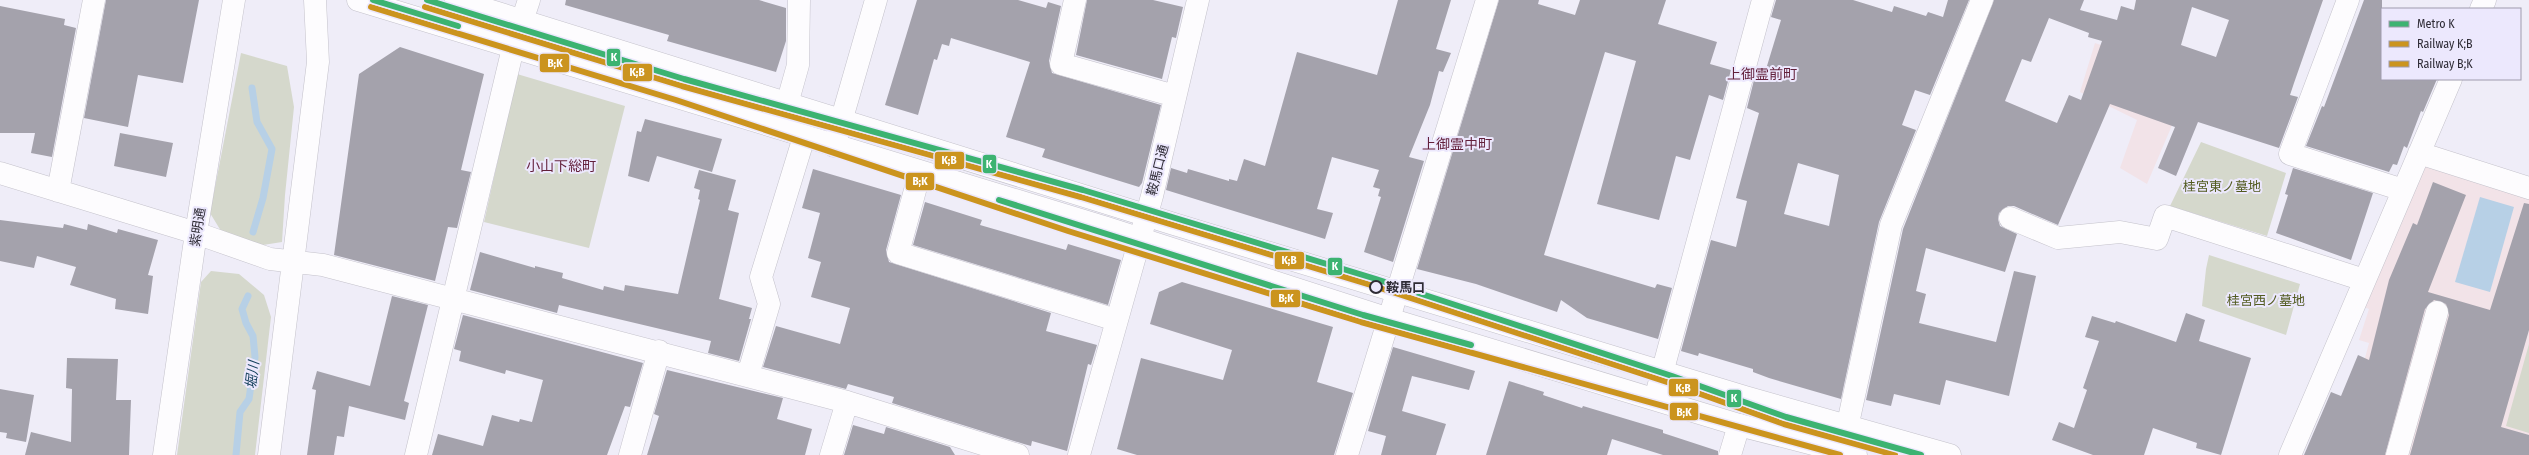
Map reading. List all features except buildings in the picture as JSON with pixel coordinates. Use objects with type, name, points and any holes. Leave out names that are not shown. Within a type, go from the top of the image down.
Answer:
[{"type":"main road","points":[[58,191],[94,0]]},
{"type":"main road","name":"紫明通","points":[[164,455],[196,233],[234,0]]},
{"type":"main road","points":[[269,455],[318,62],[315,0]]},
{"type":"main road","points":[[358,0],[1139,238],[1389,319],[1739,425],[1849,453],[1848,426],[1891,224],[1982,0]]},
{"type":"main road","points":[[456,0],[787,104],[1397,292],[1663,372],[1950,455]]},
{"type":"main road","points":[[416,455],[455,300],[513,48],[529,0]]},
{"type":"main road","points":[[787,104],[798,65],[799,0]]},
{"type":"main road","points":[[834,146],[876,0]]},
{"type":"main road","points":[[1075,0],[1061,64],[1175,96]]},
{"type":"main road","name":"鞍馬口通","points":[[1079,455],[1146,215],[1198,0]]},
{"type":"main road","points":[[1347,455],[1488,0]]},
{"type":"main road","points":[[1656,399],[1763,0]]},
{"type":"main road","points":[[2348,0],[2290,154],[2403,190]]},
{"type":"main road","points":[[2290,455],[2451,80]]},
{"type":"main road","points":[[748,375],[769,304],[761,277],[804,137]]},
{"type":"main road","points":[[2419,153],[2529,188]]},
{"type":"main road","points":[[920,172],[898,253],[1116,320]]},
{"type":"main road","points":[[0,173],[196,233],[270,259],[323,265],[659,351],[847,402],[964,447],[1018,455]]},
{"type":"main road","points":[[2010,218],[2058,238],[2120,232],[2157,239],[2166,216],[2364,280]]},
{"type":"main road","points":[[2397,455],[2437,312]]},
{"type":"main road","points":[[630,455],[659,351]]},
{"type":"main road","points":[[831,455],[847,402]]},
{"type":"main road","points":[[1730,455],[1739,425]]},
{"type":"shaded area","points":[[2095,43],[2193,76],[2147,184],[2120,168],[2137,120],[2080,92]]},
{"type":"shaded area","points":[[2429,144],[2529,179],[2529,455],[2339,455],[2369,343],[2359,340],[2369,309],[2359,305]]},
{"type":"green space","points":[[241,53],[287,66],[294,107],[282,242],[263,245],[221,231],[210,213]]},
{"type":"green space","points":[[517,74],[625,106],[589,248],[484,222]]},
{"type":"green space","name":"桂宮東ノ墓地","points":[[2201,142],[2286,173],[2267,236],[2170,206]]},
{"type":"green space","name":"桂宮西ノ墓地","points":[[2209,255],[2300,284],[2286,335],[2202,306]]},
{"type":"green space","points":[[211,271],[239,274],[264,295],[271,317],[255,455],[177,455],[201,282]]},
{"type":"green space","points":[[2529,344],[2529,433],[2506,426]]},
{"type":"water","points":[[2480,197],[2514,207],[2490,292],[2455,282]]},
{"type":"waterway","name":"堀川","points":[[252,88],[257,122],[272,149],[263,198],[253,232]]},
{"type":"waterway","name":"堀川","points":[[236,455],[240,412],[249,399],[255,357],[253,336],[246,323],[242,309],[248,296]]},
{"type":"metro line","name":"K","points":[[373,0],[458,26]]},
{"type":"metro line","name":"K","points":[[427,0],[684,79],[1083,190],[1376,279],[1672,376],[1786,417],[1921,455]]},
{"type":"metro line","name":"K","points":[[999,200],[1363,315],[1471,345]]},
{"type":"rail line","name":"B;K","points":[[371,7],[676,100],[1068,231],[1361,322],[1840,455]]},
{"type":"rail line","name":"K;B","points":[[425,7],[682,86],[1081,197],[1374,286],[1670,383],[1784,424],[1895,455]]},
{"type":"place","name":"鞍馬口","points":[[1376,287]]},
{"type":"district","name":"上御霊前町","points":[[1762,74]]},
{"type":"district","name":"上御霊中町","points":[[1457,144]]},
{"type":"district","name":"小山下総町","points":[[561,166]]}]
